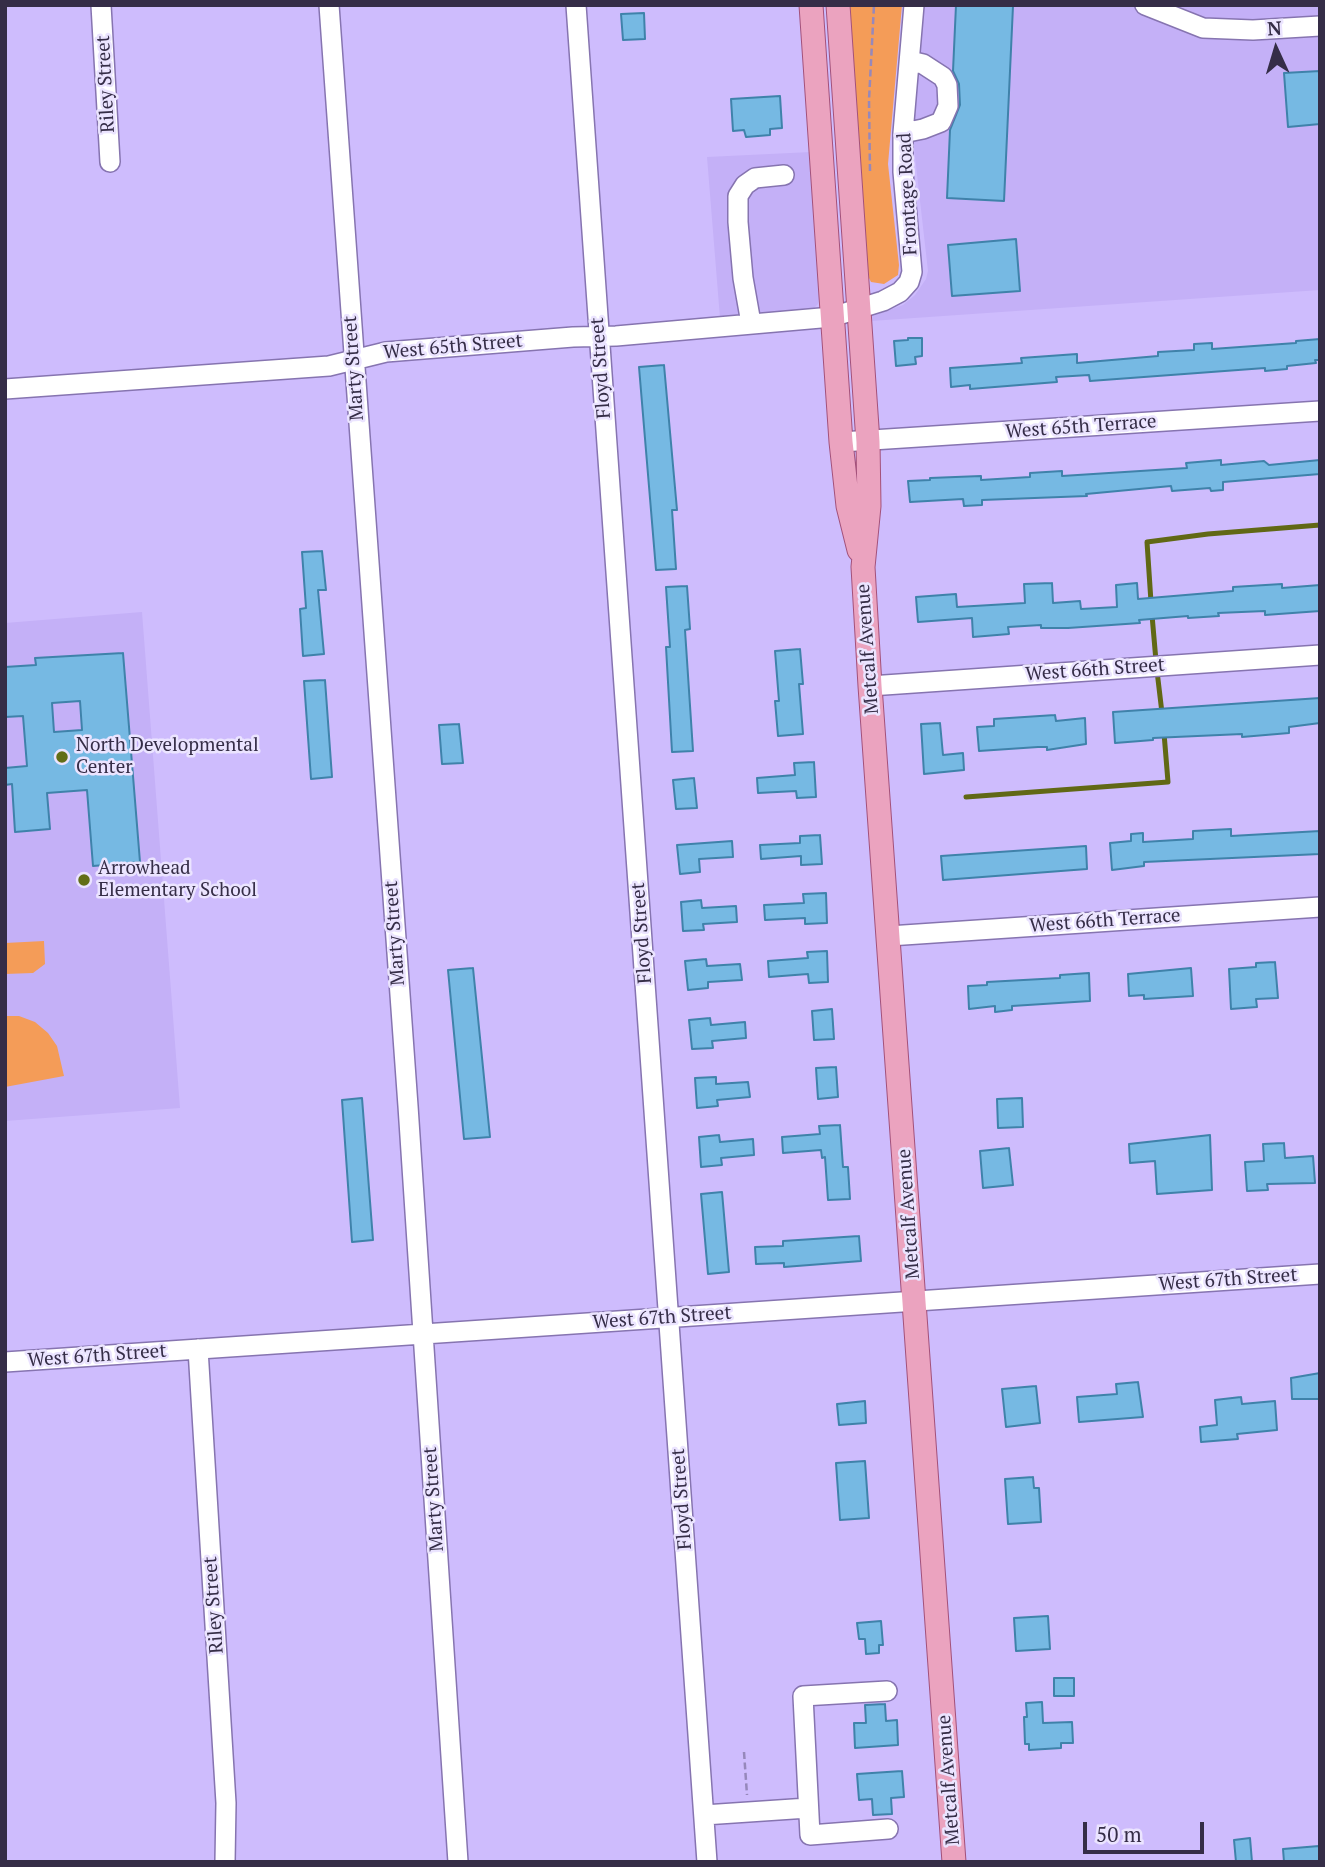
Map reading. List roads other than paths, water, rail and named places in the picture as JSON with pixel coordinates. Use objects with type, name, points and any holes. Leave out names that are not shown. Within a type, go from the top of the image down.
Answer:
[{"type":"main road","name":"Metcalf Avenue","points":[[811,5],[841,442],[848,506],[863,566]]},
{"type":"main road","name":"Metcalf Avenue","points":[[838,5],[868,442],[869,506],[863,566],[870,686],[954,1862]]},
{"type":"street","name":"Riley Street","points":[[101,5],[110,162]]},
{"type":"street","name":"Marty Street","points":[[329,5],[458,1862]]},
{"type":"street","name":"Floyd Street","points":[[576,5],[707,1862]]},
{"type":"street","name":"Frontage Road","points":[[858,308],[883,301],[900,292],[909,282],[912,272],[903,172],[903,133],[914,5]]},
{"type":"street","points":[[1145,5],[1203,28],[1252,30],[1320,26]]},
{"type":"street","points":[[903,133],[941,122],[948,106],[947,85],[943,77],[923,64],[910,61]]},
{"type":"street","points":[[751,323],[743,278],[738,196],[745,185],[755,178],[784,175]]},
{"type":"street","name":"West 65th Street","points":[[5,389],[329,366],[386,352],[832,317],[858,308]]},
{"type":"street","name":"West 65th Terrace","points":[[841,442],[1320,411]]},
{"type":"street","name":"West 66th Street","points":[[870,686],[1320,656]]},
{"type":"street","name":"West 66th Terrace","points":[[889,936],[1320,907]]},
{"type":"street","name":"West 67th Street","points":[[5,1362],[1320,1274]]},
{"type":"street","name":"Riley Street","points":[[198,1349],[226,1803],[225,1862]]},
{"type":"street","points":[[887,1691],[803,1696],[810,1835],[888,1829]]},
{"type":"street","points":[[704,1815],[808,1808]]},
{"type":"waterway","points":[[1151,602],[1147,542],[1320,525]]},
{"type":"waterway","points":[[1152,615],[1156,661]]},
{"type":"waterway","points":[[1157,671],[1162,713]]},
{"type":"waterway","points":[[966,797],[1168,782],[1164,733]]},
{"type":"place","name":"North Developmental Center","points":[[62,757]]},
{"type":"place","name":"Arrowhead Elementary School","points":[[84,880]]}]
